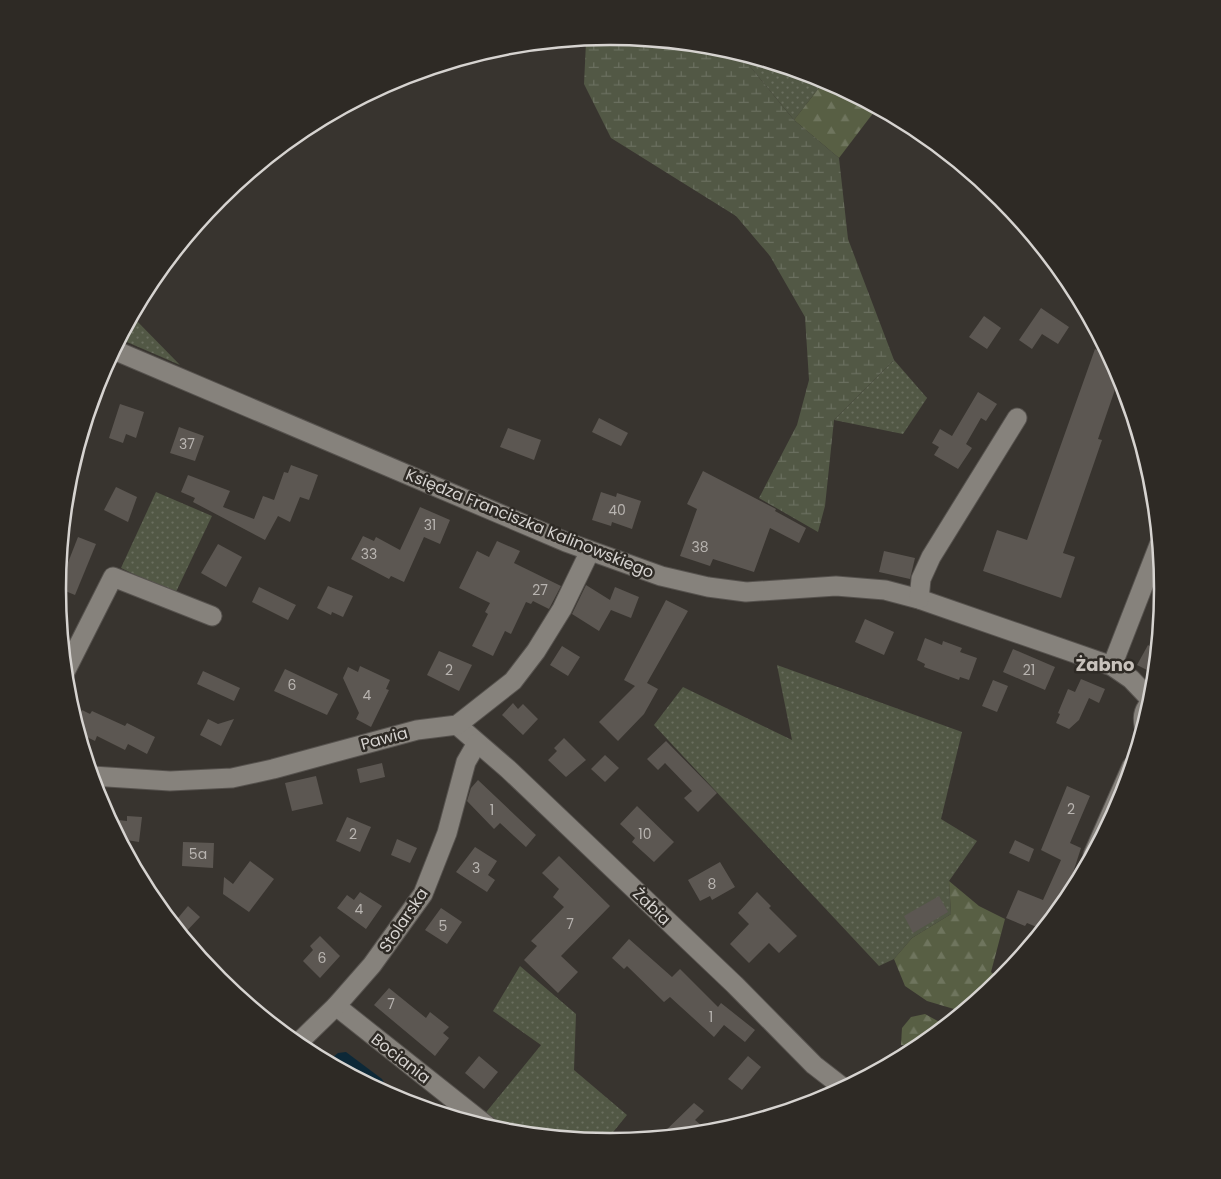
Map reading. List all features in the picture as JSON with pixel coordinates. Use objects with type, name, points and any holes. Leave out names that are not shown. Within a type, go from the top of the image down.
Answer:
[{"type":"street","name":"Księdza Franciszka Kalinowskiego","points":[[120,353],[590,551],[660,576],[746,592],[836,586],[885,590],[919,599],[1112,666],[1131,679],[1145,694]]},
{"type":"street","points":[[919,599],[921,578],[931,557],[1017,418]]},
{"type":"street","points":[[457,725],[513,681],[562,609],[590,551]]},
{"type":"street","points":[[1112,666],[1154,558]]},
{"type":"street","points":[[71,660],[113,577],[212,616]]},
{"type":"street","name":"Żabia","points":[[457,725],[508,769],[735,985],[814,1065],[838,1084]]},
{"type":"street","name":"Pawia","points":[[99,776],[170,781],[232,778],[273,769],[417,730],[457,725]]},
{"type":"street","name":"Stolarska","points":[[303,1038],[336,1006],[372,965],[423,894],[447,834],[466,762],[477,743]]},
{"type":"street","name":"Bociania","points":[[336,1006],[475,1116]]},
{"type":"green space","points":[[586,46],[646,46],[717,55],[747,63],[794,120],[839,158],[848,239],[894,360],[834,420],[825,506],[818,532],[759,498],[797,425],[809,380],[805,317],[770,256],[736,216],[611,138],[584,84]]},
{"type":"green space","points":[[747,63],[820,86],[794,120]]},
{"type":"green space","points":[[820,86],[873,113],[839,158],[794,120]]},
{"type":"green space","points":[[137,321],[180,365],[126,342]]},
{"type":"green space","points":[[894,360],[927,398],[903,434],[834,420]]},
{"type":"green space","points":[[156,492],[212,516],[175,594],[121,568]]},
{"type":"green space","points":[[777,665],[962,732],[941,819],[977,841],[949,881],[951,914],[912,938],[894,959],[879,966],[654,725],[683,687],[792,740]]},
{"type":"green space","points":[[949,881],[979,906],[1005,919],[991,972],[995,976],[956,1010],[927,1001],[905,986],[894,959],[912,938],[951,914]]},
{"type":"green space","points":[[520,966],[576,1014],[574,1070],[627,1115],[612,1134],[575,1133],[539,1129],[504,1124],[488,1120],[483,1116],[541,1045],[493,1011]]},
{"type":"green space","points":[[925,1014],[940,1022],[908,1045],[901,1045],[902,1028],[911,1017]]},
{"type":"water","points":[[346,1052],[382,1079],[386,1085],[332,1058],[338,1053]]},
{"type":"building","points":[[1041,308],[1069,327],[1058,344],[1042,334],[1032,349],[1019,340]]},
{"type":"building","points":[[984,316],[1001,328],[987,349],[969,337]]},
{"type":"building","points":[[1095,349],[1100,351],[1116,387],[1098,439],[1102,440],[1063,553],[1075,557],[1061,598],[983,571],[997,530],[1027,540]]},
{"type":"building","points":[[978,392],[997,404],[986,421],[981,418],[966,444],[972,448],[958,469],[934,455],[939,447],[932,443],[940,429],[952,436]]},
{"type":"building","points":[[120,404],[144,412],[136,438],[126,434],[123,443],[109,438]]},
{"type":"building","points":[[599,418],[628,433],[621,446],[592,432]]},
{"type":"building","points":[[179,427],[204,436],[195,461],[170,453]]},
{"type":"building","points":[[508,428],[541,440],[534,460],[500,447]]},
{"type":"building","points":[[291,465],[318,475],[309,500],[300,497],[290,522],[278,516],[265,540],[193,502],[195,498],[181,492],[188,475],[230,491],[223,507],[254,519],[263,496],[274,500],[284,472],[288,473]]},
{"type":"building","points":[[703,471],[776,509],[775,511],[806,528],[799,543],[770,528],[754,572],[713,559],[710,566],[680,556],[697,509],[687,504]]},
{"type":"building","points":[[116,487],[137,497],[128,522],[104,510]]},
{"type":"building","points":[[601,492],[616,497],[617,493],[641,501],[632,529],[612,522],[611,526],[592,520]]},
{"type":"building","points":[[420,507],[450,520],[440,544],[424,537],[404,582],[391,576],[389,579],[351,559],[363,536],[374,541],[376,537],[400,550]]},
{"type":"building","points":[[78,537],[96,544],[75,595],[66,591],[67,566]]},
{"type":"building","points":[[497,541],[520,551],[514,563],[561,586],[549,609],[533,601],[531,604],[526,602],[511,634],[505,631],[493,656],[472,646],[488,614],[485,612],[490,603],[459,588],[477,551],[489,557]]},
{"type":"building","points":[[218,544],[242,557],[226,587],[201,573]]},
{"type":"building","points":[[884,551],[915,558],[910,579],[879,572]]},
{"type":"building","points":[[586,585],[610,600],[615,587],[639,597],[631,618],[611,610],[599,631],[572,614]]},
{"type":"building","points":[[328,586],[353,596],[343,617],[332,612],[331,615],[317,608]]},
{"type":"building","points":[[259,587],[296,605],[288,620],[252,602]]},
{"type":"building","points":[[666,600],[688,611],[647,683],[658,689],[644,714],[618,741],[599,722],[635,686],[624,680]]},
{"type":"building","points":[[865,619],[894,632],[884,655],[855,642]]},
{"type":"building","points":[[925,638],[942,645],[943,641],[962,648],[960,652],[977,658],[969,680],[960,677],[959,680],[924,667],[925,664],[917,660]]},
{"type":"building","points":[[1148,645],[1152,647],[1149,671],[1137,665]]},
{"type":"building","points":[[562,646],[580,657],[568,676],[550,665]]},
{"type":"building","points":[[1013,649],[1055,667],[1045,690],[1003,672]]},
{"type":"building","points":[[439,651],[472,665],[459,691],[427,675]]},
{"type":"building","points":[[360,666],[390,680],[386,689],[389,690],[371,727],[356,719],[359,713],[343,678],[348,667],[358,672]]},
{"type":"building","points":[[285,669],[338,694],[327,715],[274,691]]},
{"type":"building","points":[[203,671],[240,688],[234,701],[197,684]]},
{"type":"building","points":[[1081,679],[1105,689],[1099,703],[1089,698],[1079,720],[1069,729],[1056,723],[1060,714],[1058,713],[1068,689],[1075,692]]},
{"type":"building","points":[[993,680],[1008,686],[997,712],[982,706]]},
{"type":"building","points":[[513,703],[518,709],[523,704],[538,719],[523,735],[502,715]]},
{"type":"building","points":[[82,710],[90,714],[92,711],[125,726],[127,723],[155,737],[147,754],[128,744],[125,750],[97,736],[95,741],[87,737],[81,713]]},
{"type":"building","points":[[208,719],[218,724],[234,719],[221,746],[200,735]]},
{"type":"building","points":[[564,738],[586,760],[566,777],[548,760],[557,751],[554,748]]},
{"type":"building","points":[[666,741],[717,793],[698,812],[684,798],[692,791],[665,763],[658,770],[647,759]]},
{"type":"building","points":[[605,755],[619,768],[605,782],[591,769]]},
{"type":"building","points":[[382,763],[385,777],[360,783],[357,769]]},
{"type":"building","points":[[316,776],[323,804],[292,811],[285,783]]},
{"type":"building","points":[[478,780],[536,835],[526,847],[500,823],[494,829],[467,801],[471,788]]},
{"type":"building","points":[[1067,786],[1090,796],[1070,843],[1081,848],[1071,880],[1037,927],[1027,923],[1025,926],[1006,918],[1018,890],[1043,900],[1061,860],[1041,850]]},
{"type":"building","points":[[637,806],[674,842],[654,862],[632,842],[635,838],[620,824]]},
{"type":"building","points":[[127,816],[142,817],[139,842],[127,840],[117,820],[127,821]]},
{"type":"building","points":[[347,817],[371,827],[360,852],[336,841]]},
{"type":"building","points":[[397,839],[417,848],[410,863],[391,855]]},
{"type":"building","points":[[1015,840],[1034,849],[1029,862],[1009,853]]},
{"type":"building","points":[[183,842],[214,843],[213,868],[182,866]]},
{"type":"building","points":[[475,847],[497,861],[488,875],[495,880],[487,892],[456,872]]},
{"type":"building","points":[[559,856],[610,906],[561,956],[578,972],[558,993],[524,960],[537,946],[531,941],[564,907],[553,897],[559,889],[542,873]]},
{"type":"building","points":[[250,861],[274,879],[249,912],[223,894],[224,877],[233,884]]},
{"type":"building","points":[[720,862],[735,887],[712,900],[710,896],[700,901],[688,880]]},
{"type":"building","points":[[360,892],[382,906],[366,929],[337,908],[347,895],[354,900]]},
{"type":"building","points":[[757,892],[771,906],[769,908],[797,936],[779,953],[769,943],[749,963],[730,944],[749,924],[738,913]]},
{"type":"building","points":[[939,896],[948,912],[913,933],[904,916]]},
{"type":"building","points":[[188,906],[200,917],[187,931],[177,919]]},
{"type":"building","points":[[441,908],[462,922],[447,944],[425,930]]},
{"type":"building","points":[[320,936],[340,956],[320,978],[303,961],[313,950],[310,946]]},
{"type":"building","points":[[629,939],[672,977],[680,969],[718,1007],[721,1003],[755,1030],[745,1042],[724,1025],[714,1037],[670,997],[664,1002],[627,966],[624,969],[612,958]]},
{"type":"building","points":[[389,988],[426,1018],[430,1012],[449,1027],[443,1033],[449,1038],[435,1056],[374,1005]]},
{"type":"building","points":[[479,1056],[498,1072],[484,1089],[465,1073]]},
{"type":"building","points":[[748,1056],[761,1067],[742,1090],[728,1079]]},
{"type":"building","points":[[694,1103],[704,1111],[695,1120],[702,1126],[665,1131]]},
{"type":"district","name":"Żabno","points":[[1105,665]]}]
